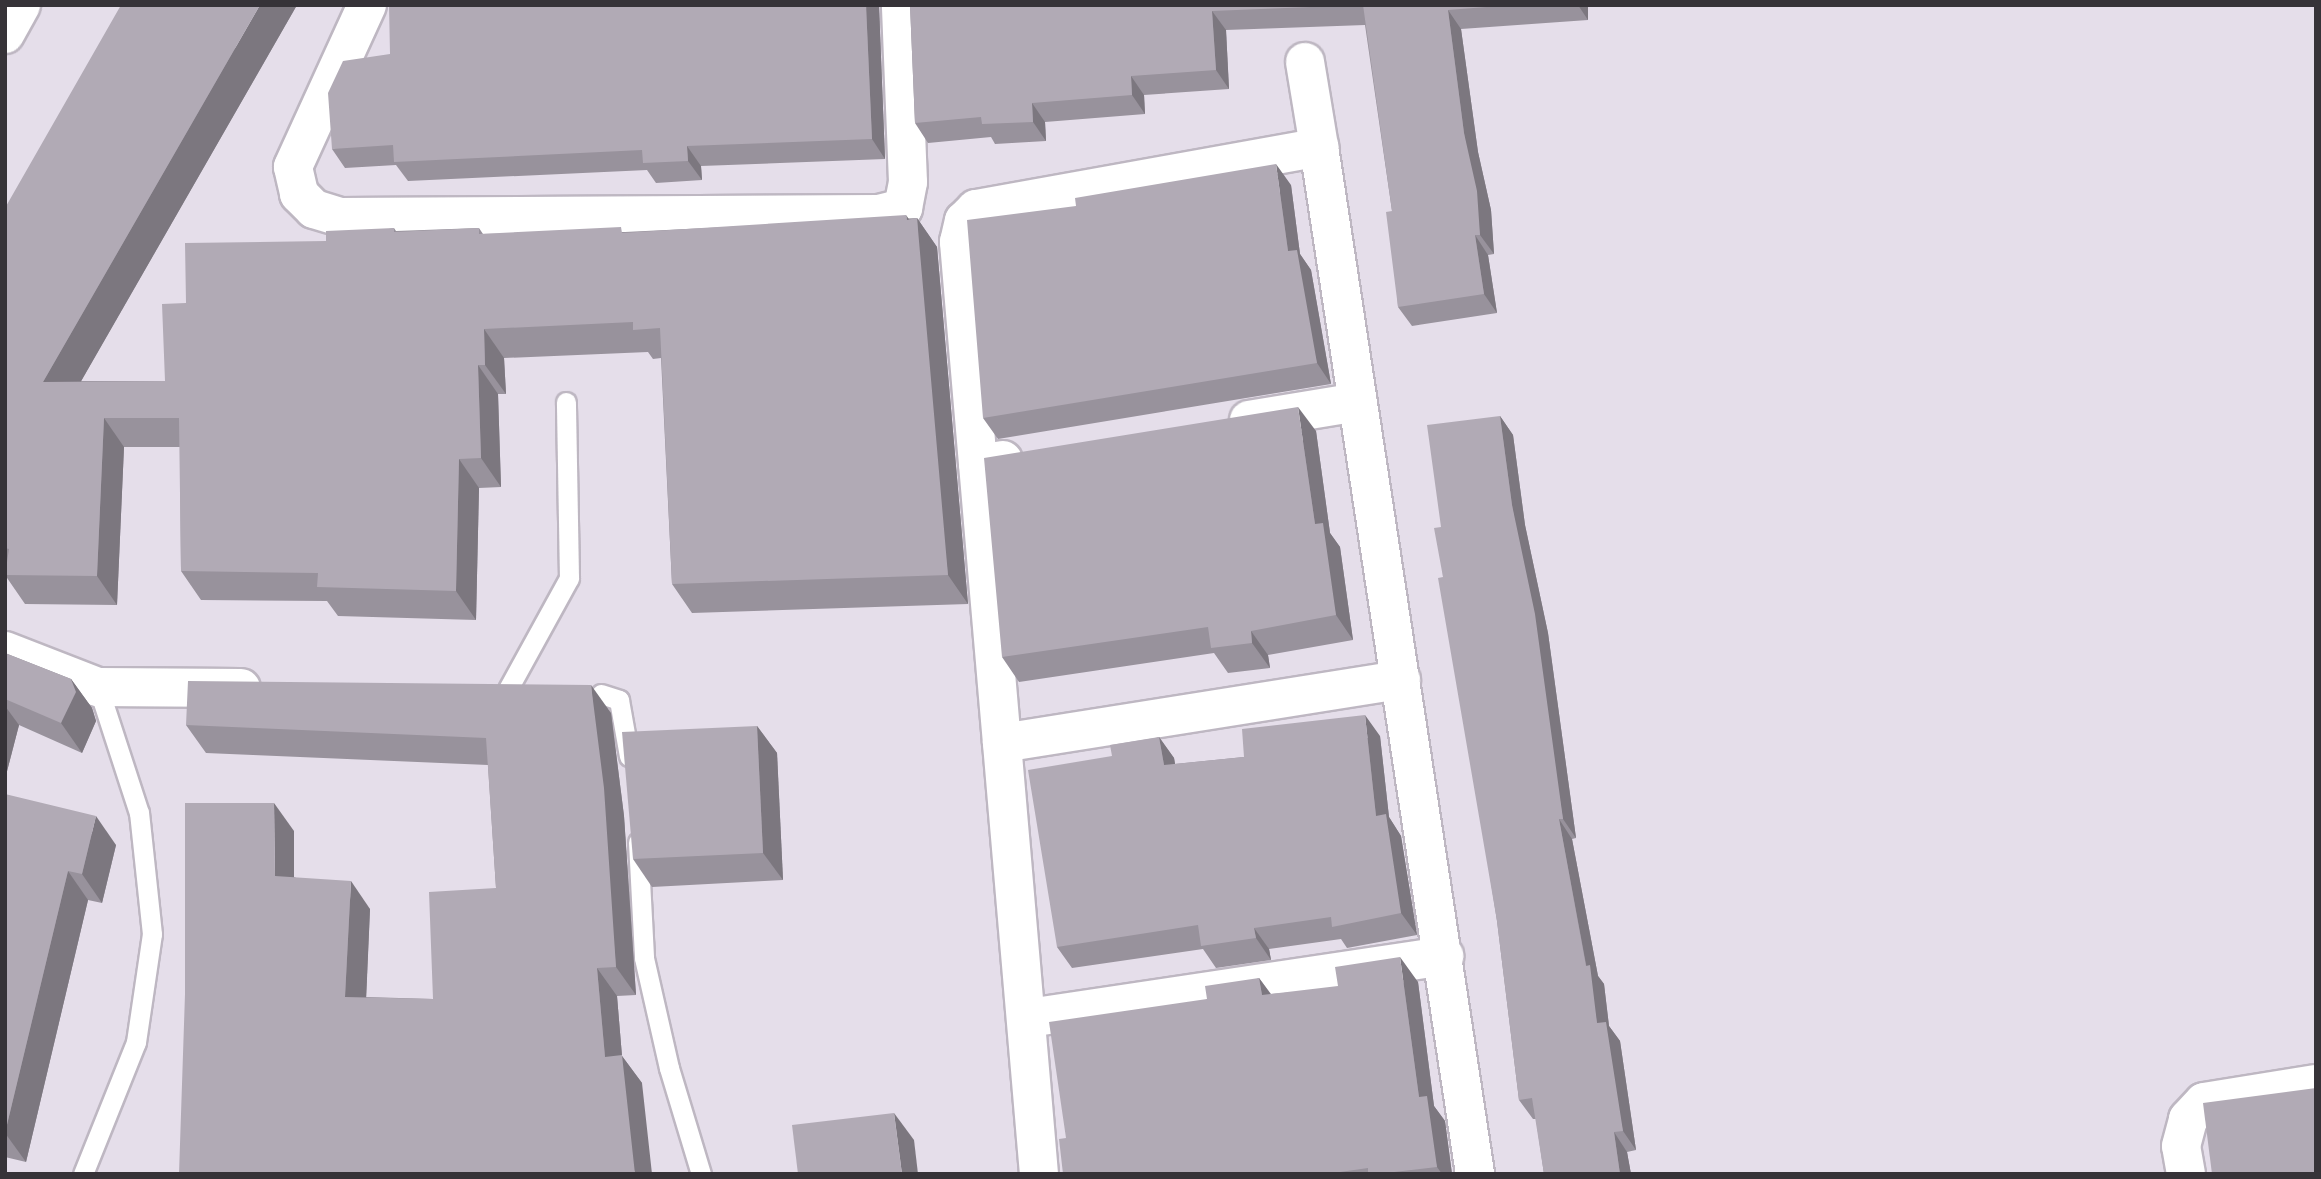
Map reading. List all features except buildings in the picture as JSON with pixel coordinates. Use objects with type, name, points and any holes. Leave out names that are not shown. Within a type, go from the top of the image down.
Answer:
[{"type":"street","points":[[5,34],[21,5]]},
{"type":"street","points":[[367,5],[293,167],[299,194],[314,209],[340,217],[879,214],[903,208],[908,182],[901,5]]},
{"type":"street","points":[[1305,62],[1444,957],[1475,1174]]},
{"type":"street","points":[[1039,1174],[1029,1018],[1002,743],[959,242],[964,221],[976,209],[1319,147]]},
{"type":"street","points":[[1211,426],[1358,402]]},
{"type":"street","points":[[978,464],[1037,454]]},
{"type":"street","points":[[5,651],[98,687],[276,688]]},
{"type":"street","points":[[1002,743],[1401,680]]},
{"type":"street","points":[[467,689],[601,694]]},
{"type":"street","points":[[1029,1018],[1444,957]]},
{"type":"street","points":[[2186,1174],[2181,1146],[2188,1119],[2204,1102],[2316,1084]]},
{"type":"lane","points":[[508,690],[569,578],[566,402]]},
{"type":"lane","points":[[83,1174],[136,1042],[152,934],[139,813],[98,687]]},
{"type":"lane","points":[[601,694],[619,700],[631,776]]},
{"type":"lane","points":[[636,815],[644,958],[669,1068],[701,1174]]}]
